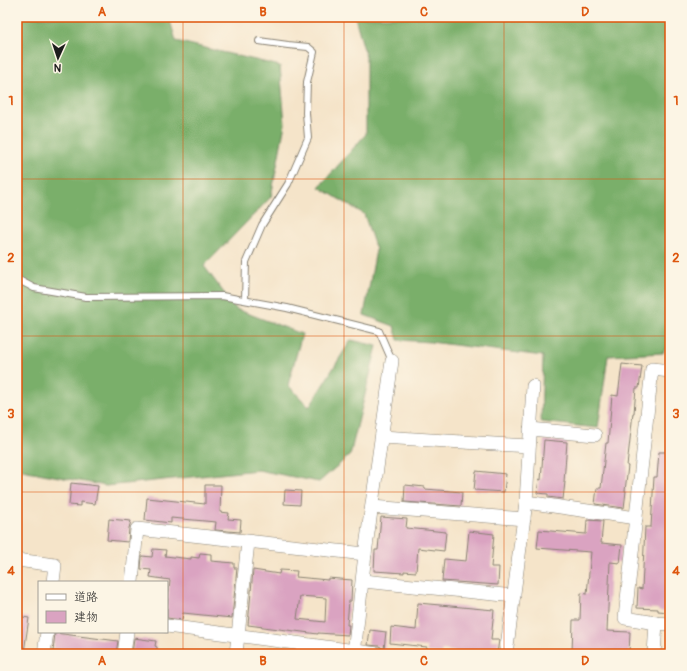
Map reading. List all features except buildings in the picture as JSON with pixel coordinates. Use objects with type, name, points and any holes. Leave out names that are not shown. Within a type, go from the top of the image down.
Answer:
[{"type":"street","points":[[354,653],[365,554],[392,360]]},
{"type":"street","points":[[670,370],[652,369],[626,618],[670,624]]},
{"type":"street","points":[[506,654],[526,502],[533,386]]},
{"type":"street","points":[[530,429],[595,435]]},
{"type":"street","points":[[382,437],[529,446]]},
{"type":"street","points":[[526,502],[636,518]]},
{"type":"street","points":[[372,507],[524,519]]},
{"type":"street","points":[[132,581],[137,529],[365,554]]},
{"type":"street","points":[[236,654],[248,542]]},
{"type":"street","points":[[17,560],[55,565],[53,581]]},
{"type":"street","points":[[363,581],[514,596]]},
{"type":"street","points":[[654,654],[656,623]]},
{"type":"street","points":[[168,626],[354,653],[378,654]]},
{"type":"street","points":[[44,654],[47,633]]},
{"type":"street","points":[[124,654],[127,633]]},
{"type":"lane","points":[[245,300],[246,262],[262,225],[288,184],[308,138],[306,113],[307,82],[314,52],[308,47],[259,41]]},
{"type":"lane","points":[[17,279],[34,288],[86,297],[222,296],[287,308],[379,331],[392,360]]},
{"type":"green space","points":[[17,17],[169,17],[176,41],[280,66],[285,124],[271,197],[204,266],[236,309],[302,334],[288,385],[309,407],[351,340],[377,346],[350,455],[319,482],[258,470],[106,486],[17,469]]},
{"type":"green space","points":[[355,17],[670,17],[670,341],[663,353],[608,356],[598,428],[541,422],[543,356],[430,342],[398,340],[394,326],[364,315],[376,250],[364,214],[319,187],[366,134],[366,57]]}]
